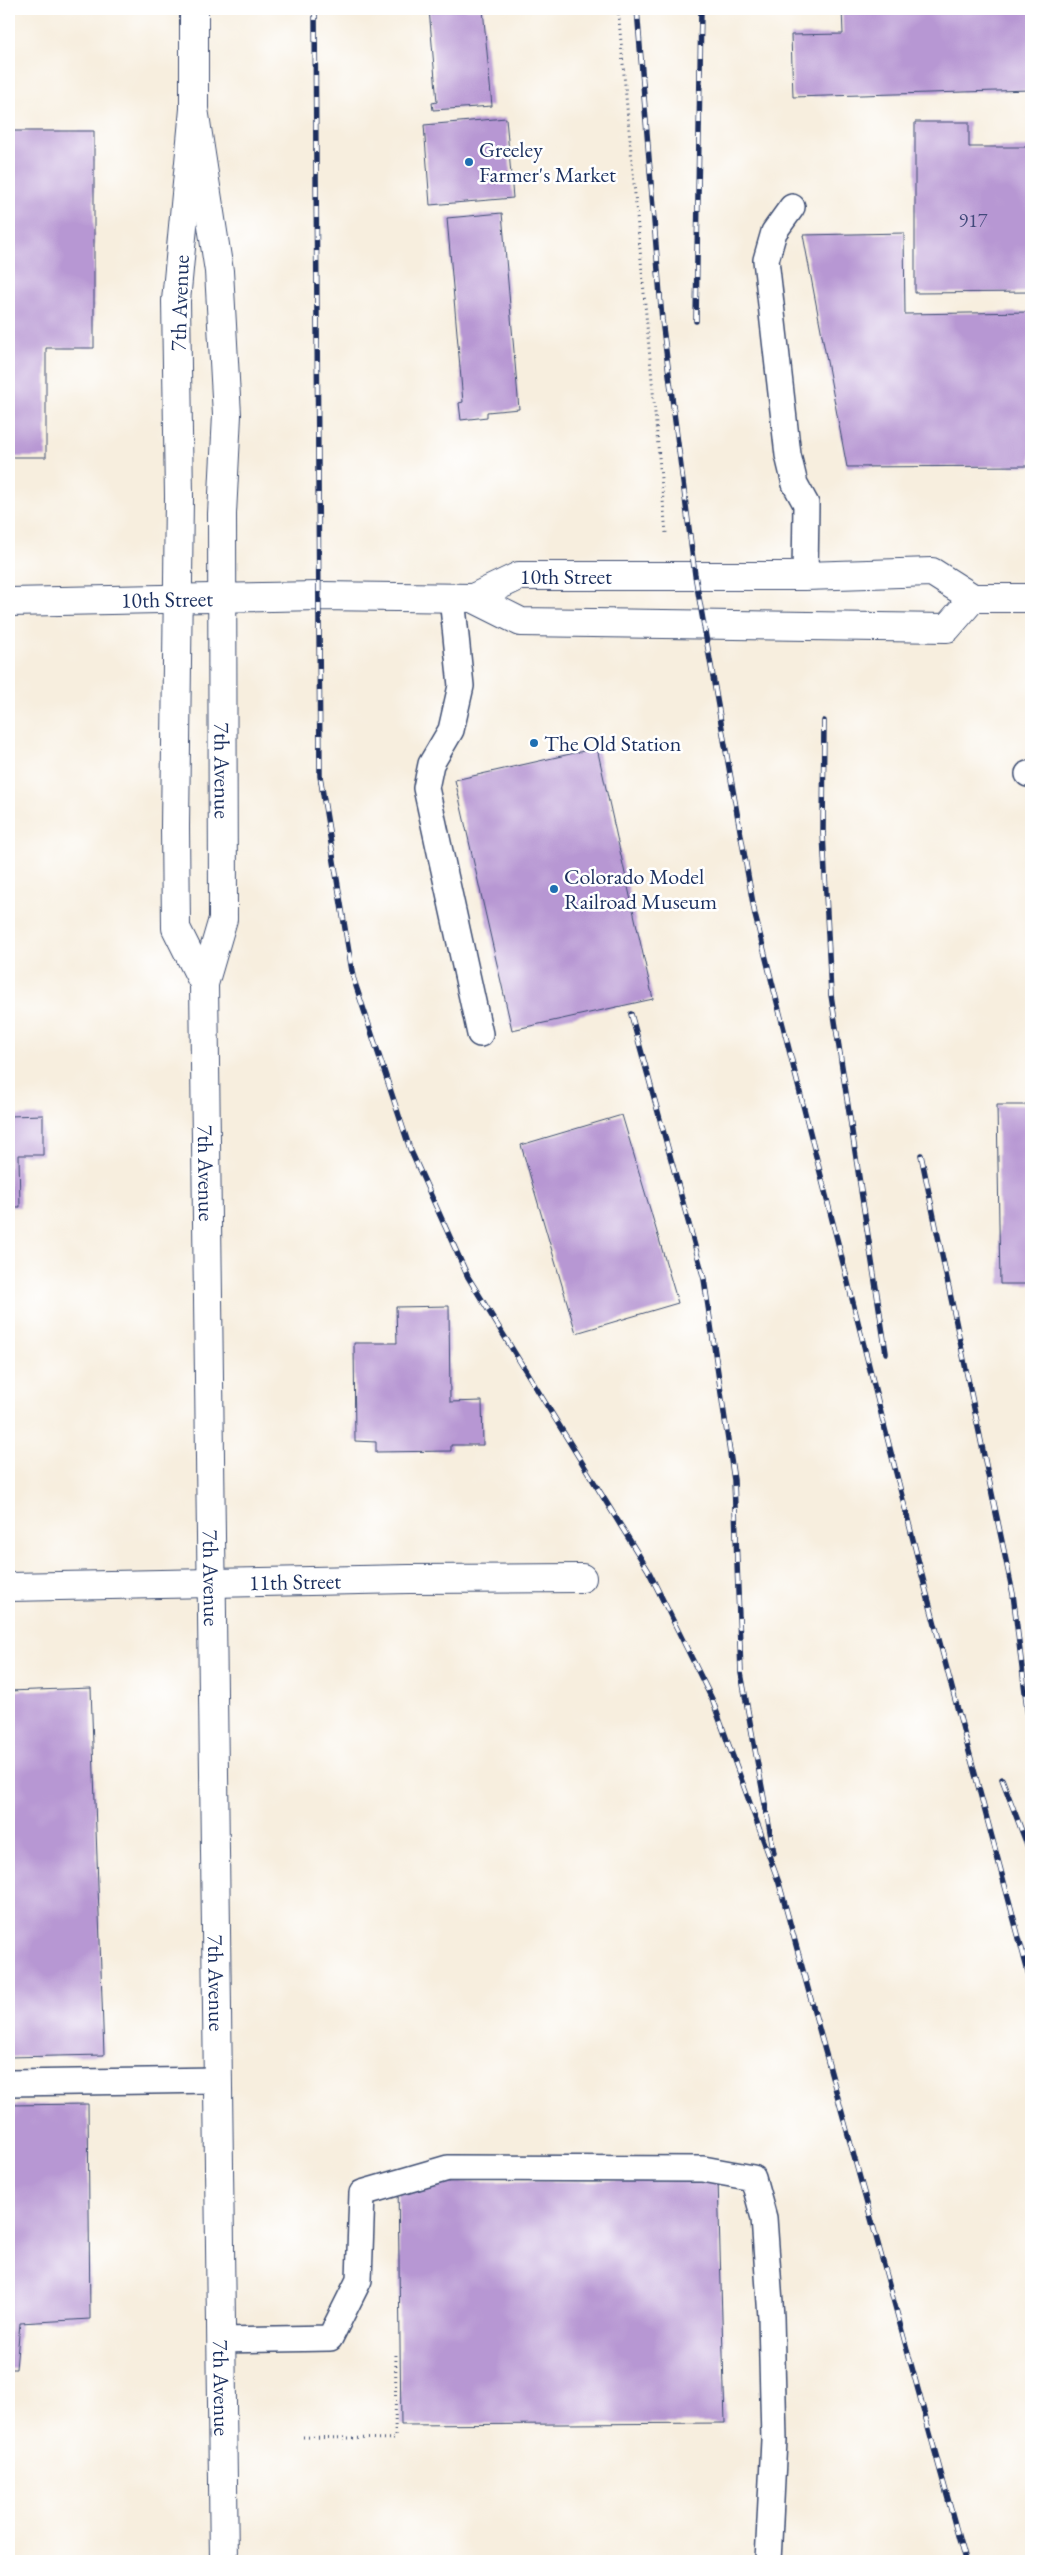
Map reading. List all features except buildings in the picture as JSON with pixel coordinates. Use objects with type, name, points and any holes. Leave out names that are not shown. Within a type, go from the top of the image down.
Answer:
[{"type":"street","name":"7th Avenue","points":[[194,9],[194,109],[176,301],[179,497],[176,928],[204,984]]},
{"type":"street","name":"7th Avenue","points":[[194,109],[219,271],[227,415],[222,514],[223,919],[204,984],[224,2561]]},
{"type":"street","name":"10th Street","points":[[9,602],[222,598],[463,598],[520,576],[805,576],[932,572],[973,598]]},
{"type":"street","points":[[463,598],[521,622],[947,628],[973,598],[1031,598]]},
{"type":"street","name":"11th Street","points":[[9,1587],[400,1579],[582,1578]]},
{"type":"lane","points":[[792,207],[774,232],[766,260],[788,455],[795,484],[806,504],[805,576]]},
{"type":"lane","points":[[463,598],[461,686],[450,730],[431,764],[426,788],[480,1034]]},
{"type":"lane","points":[[9,2082],[218,2080]]},
{"type":"lane","points":[[221,2340],[330,2338],[359,2280],[362,2193],[448,2168],[704,2168],[753,2178],[764,2218],[770,2318],[774,2440],[768,2561]]},
{"type":"path","points":[[618,9],[666,533]]},
{"type":"path","points":[[303,2437],[395,2439],[396,2352]]},
{"type":"railway","points":[[315,9],[320,776],[353,977],[410,1149],[468,1277],[648,1570],[712,1699],[779,1883],[965,2561]]},
{"type":"railway","points":[[637,9],[662,320],[695,575],[755,915],[926,1591],[1031,1983]]},
{"type":"railway","points":[[696,321],[701,9]]},
{"type":"railway","points":[[824,721],[823,833],[831,995],[886,1353]]},
{"type":"railway","points":[[631,1014],[704,1279],[734,1480],[741,1673],[774,1853]]},
{"type":"railway","points":[[921,1155],[1013,1594],[1031,1741]]},
{"type":"railway","points":[[1002,1779],[1031,1855]]},
{"type":"place","name":"Greeley Farmer's Market","points":[[469,162]]},
{"type":"place","name":"The Old Station","points":[[534,743]]},
{"type":"place","name":"Colorado Model Railroad Museum","points":[[554,889]]}]
